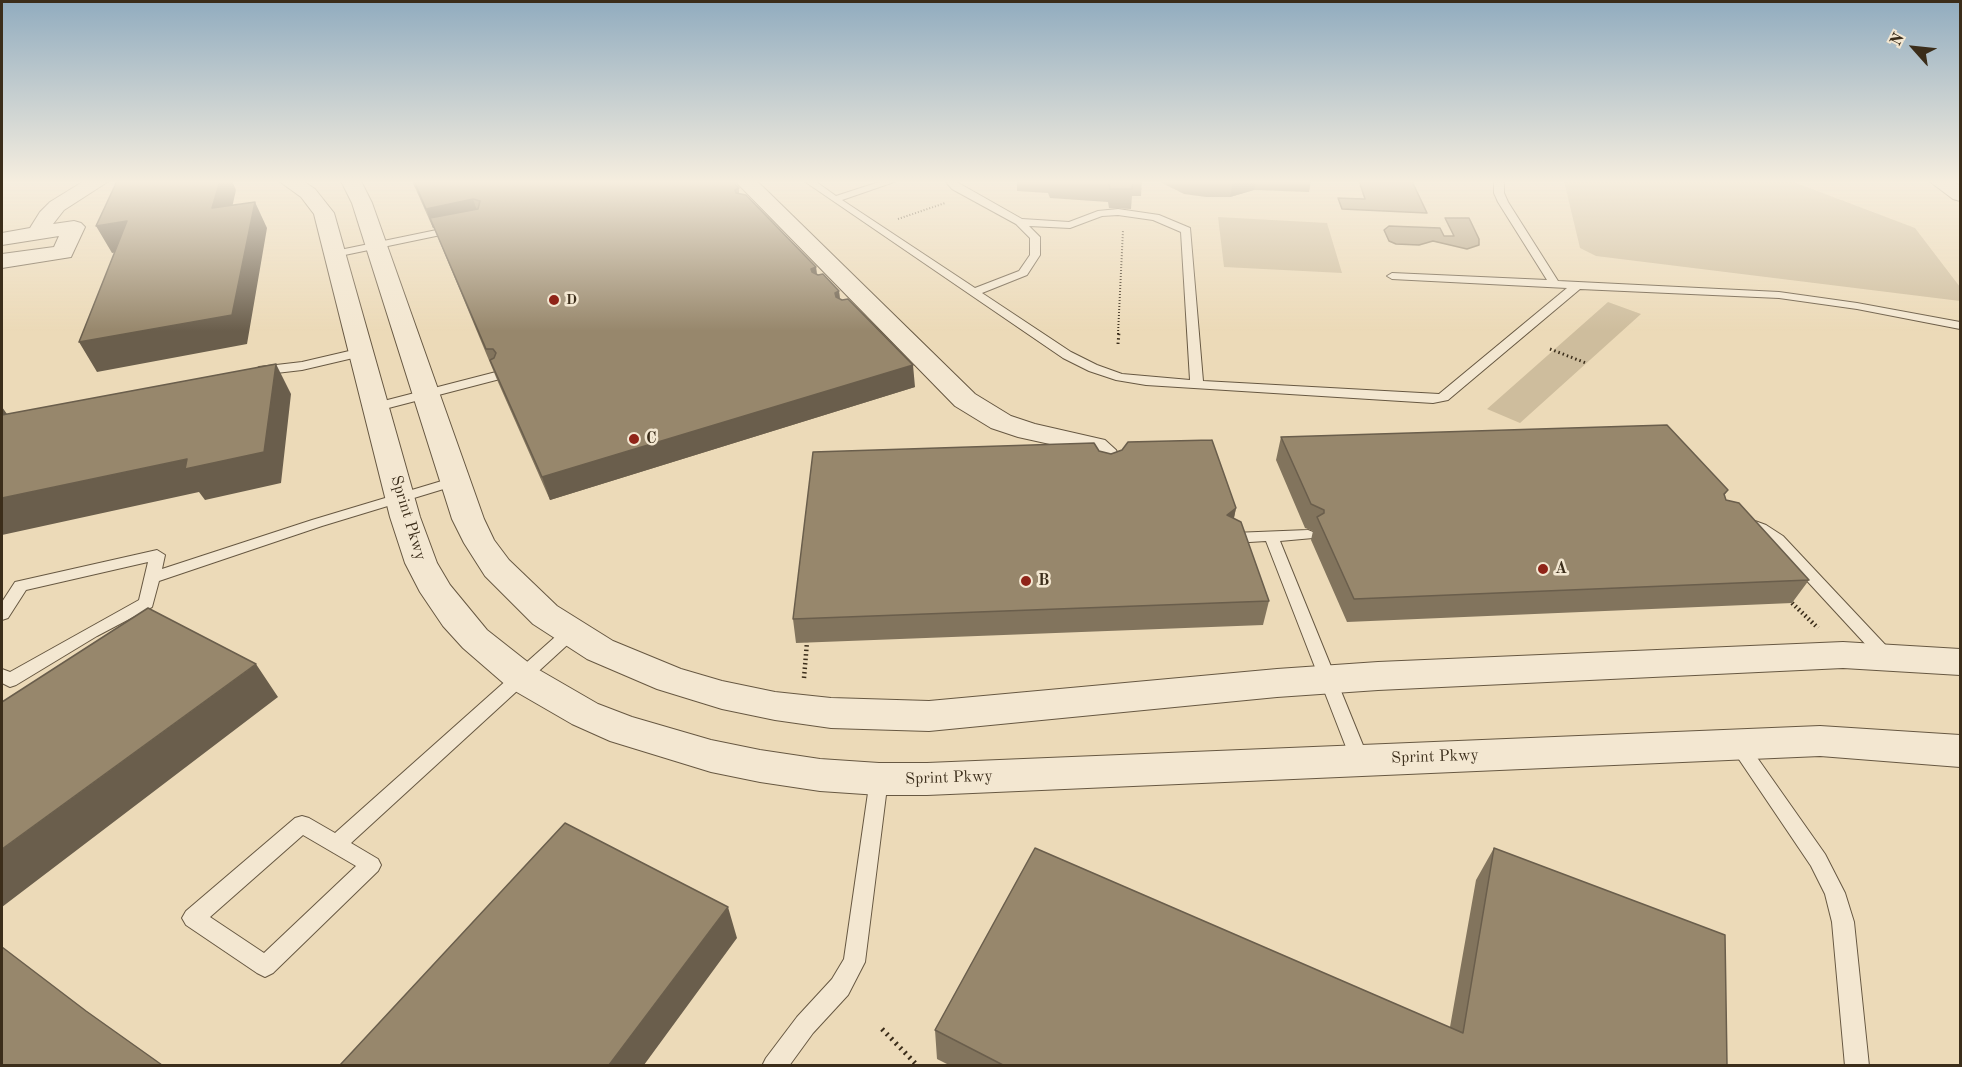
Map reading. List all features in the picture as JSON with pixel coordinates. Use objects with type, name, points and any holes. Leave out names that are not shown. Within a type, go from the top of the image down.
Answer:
[{"type":"street","points":[[2,239],[47,231]]},
{"type":"street","points":[[2,261],[63,252],[72,231]]},
{"type":"street","name":"Sprint Pkwy","points":[[329,231],[411,540],[437,592],[475,639],[522,678],[585,714],[670,746],[760,766],[820,775],[879,779],[939,779],[1820,741],[1960,751]]},
{"type":"street","points":[[371,231],[468,519],[480,543],[497,568],[545,615],[570,633],[631,664],[722,695],[774,706],[871,716],[968,714],[1328,679],[1831,656],[1886,656],[1960,662]]},
{"type":"street","points":[[788,231],[868,310],[965,400],[981,412],[1028,431],[1095,446],[1102,450],[1108,466]]},
{"type":"lane","points":[[335,254],[447,231]]},
{"type":"lane","points":[[883,231],[1067,355],[1093,368],[1120,377],[1197,385],[1433,399],[1443,397],[1577,285]]},
{"type":"lane","points":[[975,292],[1009,281],[1023,273],[1031,264],[1035,255],[1035,237],[1029,231]]},
{"type":"lane","points":[[1186,231],[1197,385]]},
{"type":"lane","points":[[1521,231],[1554,283]]},
{"type":"lane","points":[[1392,276],[1779,295],[1857,306],[1960,326]]},
{"type":"lane","points":[[251,372],[302,366],[362,352]]},
{"type":"lane","points":[[377,406],[496,376]]},
{"type":"lane","points":[[152,578],[317,523],[455,481]]},
{"type":"lane","points":[[1729,520],[1761,528],[1778,540],[1886,656]]},
{"type":"lane","points":[[1233,538],[1308,535]]},
{"type":"lane","points":[[1271,536],[1360,760]]},
{"type":"lane","points":[[2,614],[21,586],[157,555],[146,603],[91,632],[10,680],[2,675]]},
{"type":"lane","points":[[336,844],[570,633]]},
{"type":"lane","points":[[1738,744],[1818,860],[1834,894],[1843,922],[1857,1065]]},
{"type":"lane","points":[[774,1065],[805,1025],[840,987],[854,962],[860,938],[879,779]]},
{"type":"lane","points":[[302,824],[336,844],[371,865],[265,966],[193,918],[302,824]]},
{"type":"path","points":[[1118,344],[1123,231]]},
{"type":"path","points":[[1550,349],[1586,363]]},
{"type":"path","points":[[1792,603],[1818,628]]},
{"type":"path","points":[[804,678],[807,642]]},
{"type":"path","points":[[882,1029],[916,1064]]},
{"type":"shaded area","points":[[1220,231],[1329,231],[1342,273],[1224,267]]},
{"type":"shaded area","points":[[1384,231],[1441,231],[1444,236],[1454,236],[1451,231],[1475,231],[1479,245],[1467,249],[1433,241],[1419,245],[1396,244],[1389,241]]},
{"type":"shaded area","points":[[1576,231],[1917,231],[1960,287],[1960,301],[1596,256],[1580,248]]},
{"type":"shaded area","points":[[1608,302],[1641,314],[1520,423],[1487,409]]},
{"type":"building","points":[[123,231],[249,231],[232,315],[79,342]]},
{"type":"building","points":[[435,231],[781,231],[816,267],[811,269],[812,272],[818,275],[823,274],[839,291],[835,293],[836,297],[842,300],[848,299],[913,365],[542,477],[490,360],[496,353],[493,349],[486,349]]},
{"type":"building","points":[[276,364],[264,452],[185,469],[187,459],[2,498],[2,415]]},
{"type":"building","name":"A","points":[[1667,425],[1728,490],[1724,494],[1726,500],[1739,503],[1809,580],[1354,599],[1317,517],[1324,513],[1324,510],[1311,504],[1281,437]]},
{"type":"building","name":"B","points":[[1212,440],[1236,508],[1227,515],[1241,522],[1269,601],[793,619],[813,452],[1094,443],[1099,451],[1111,454],[1122,450],[1128,442]]},
{"type":"building","points":[[148,608],[256,664],[2,849],[2,702]]},
{"type":"building","points":[[565,823],[728,907],[609,1065],[340,1065]]},
{"type":"building","points":[[1035,848],[1463,1033],[1494,848],[1725,935],[1727,1065],[1003,1065],[935,1030]]},
{"type":"building","points":[[2,947],[86,1011],[162,1065],[2,1065]]},
{"type":"place","name":"D","points":[[554,300]]},
{"type":"place","name":"C","points":[[634,439]]},
{"type":"place","name":"A","points":[[1543,569]]},
{"type":"place","name":"B","points":[[1026,581]]}]
